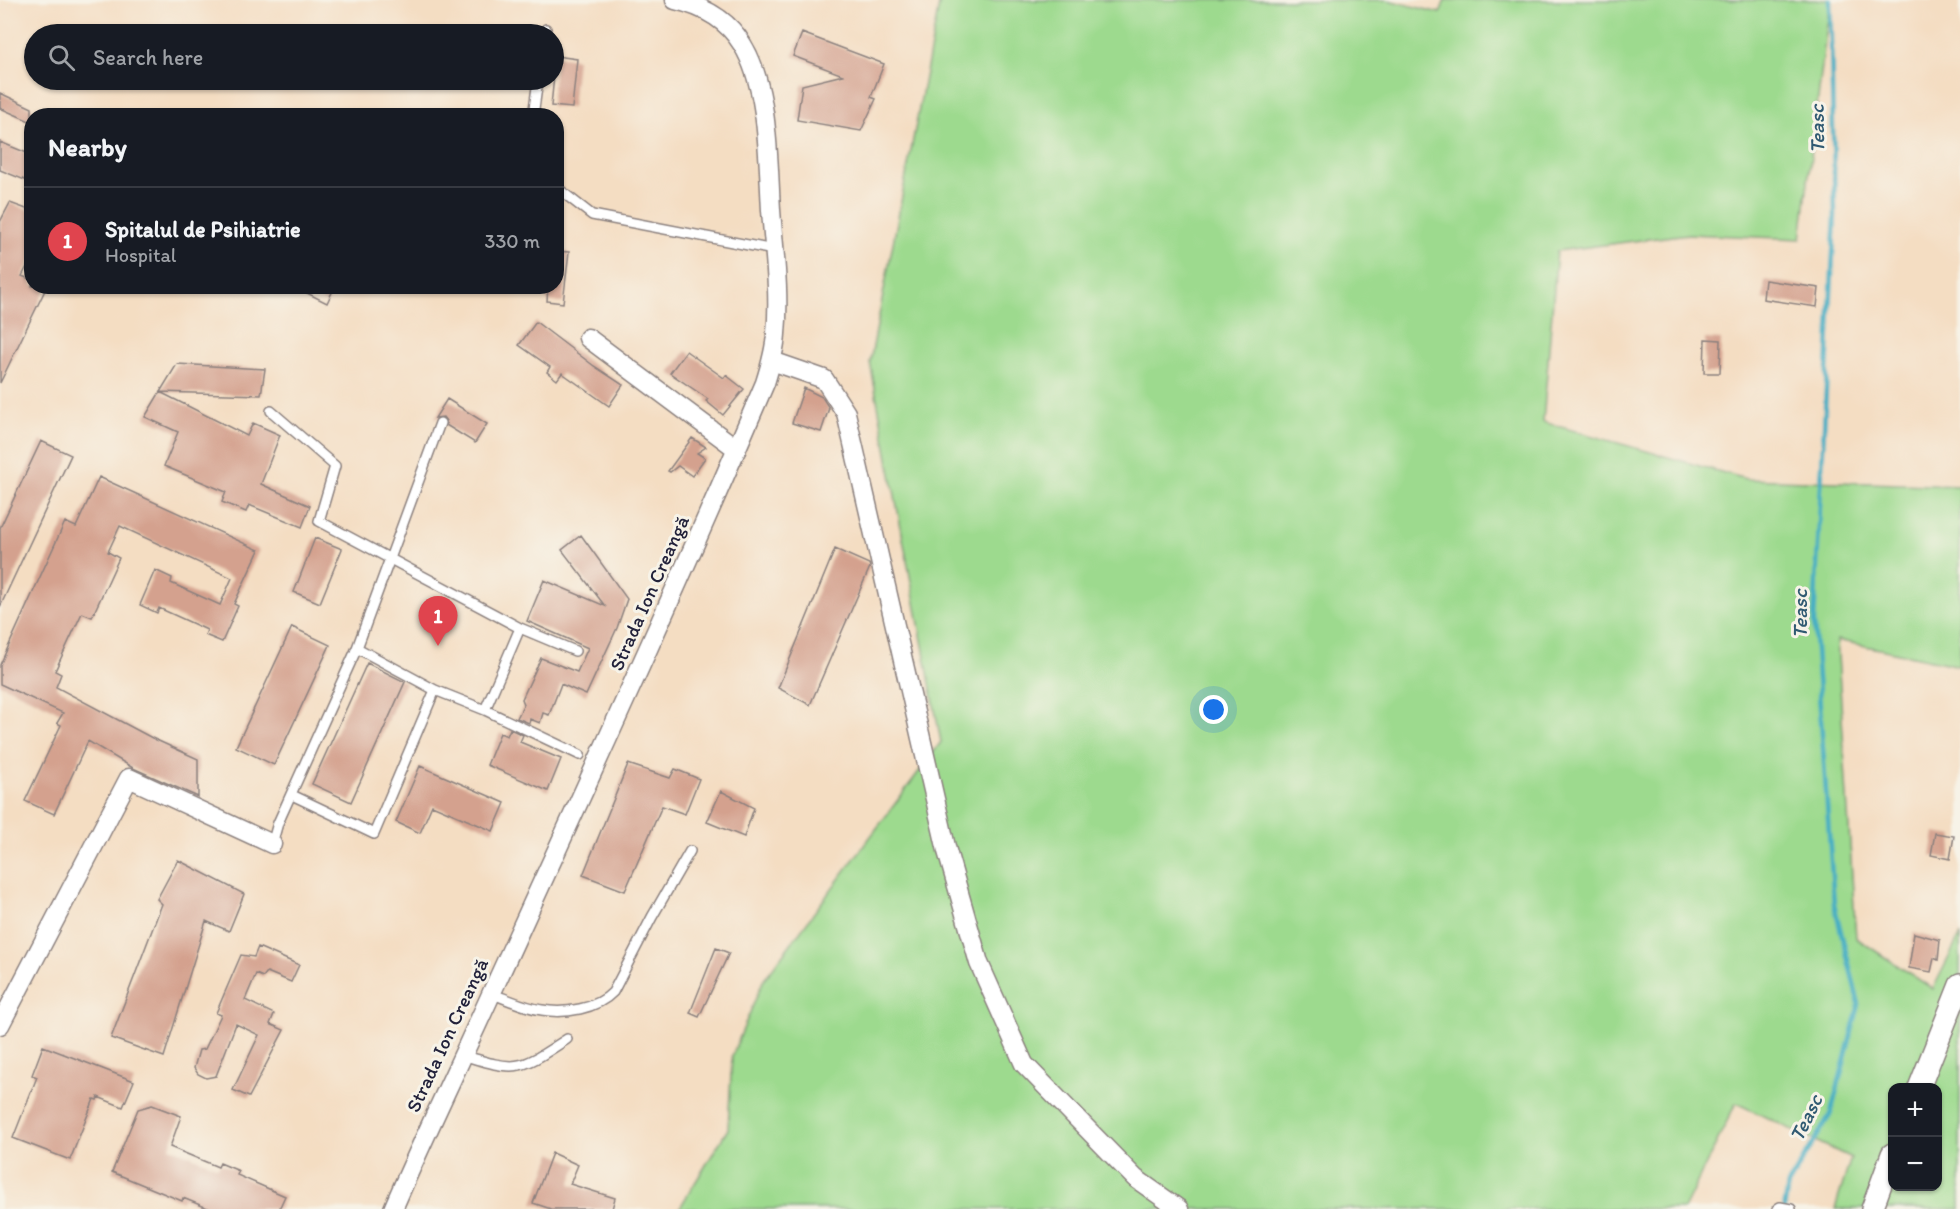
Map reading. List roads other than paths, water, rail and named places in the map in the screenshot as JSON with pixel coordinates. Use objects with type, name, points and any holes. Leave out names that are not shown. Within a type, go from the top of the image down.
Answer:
[{"type":"street","name":"Strada Ion Creangă","points":[[393,1209],[694,548],[772,362],[778,300],[764,115],[754,69],[742,44],[728,25],[707,11],[675,0]]},
{"type":"street","points":[[588,338],[737,449]]},
{"type":"street","points":[[772,362],[824,379],[846,413],[947,851],[979,963],[1024,1064],[1135,1178],[1179,1209]]},
{"type":"street","points":[[0,1025],[129,777],[272,844]]},
{"type":"street","points":[[1921,1083],[1960,985]]},
{"type":"street","points":[[1872,1209],[1888,1167]]},
{"type":"lane","points":[[534,108],[537,90]]},
{"type":"lane","points":[[564,193],[592,215],[774,250]]},
{"type":"lane","points":[[271,411],[335,466],[319,521],[520,628],[575,651]]},
{"type":"lane","points":[[272,844],[278,824],[357,648],[440,423]]},
{"type":"lane","points":[[485,710],[520,628]]},
{"type":"lane","points":[[357,648],[435,690],[485,710],[580,755]]},
{"type":"lane","points":[[292,795],[374,834],[435,690]]},
{"type":"lane","points":[[492,994],[541,1010],[557,1011],[593,1007],[605,1001],[613,992],[651,917],[690,851]]},
{"type":"lane","points":[[462,1054],[501,1067],[515,1067],[528,1063],[567,1039]]},
{"type":"lane","points":[[1777,1209],[1780,1207],[1791,1209]]},
{"type":"waterway","name":"Teasc","points":[[1784,1209],[1788,1185],[1831,1113],[1859,1004],[1834,904],[1814,622],[1835,215],[1830,0]]},
{"type":"place","name":"Spitalul de Psihiatrie","points":[[438,646]]}]
